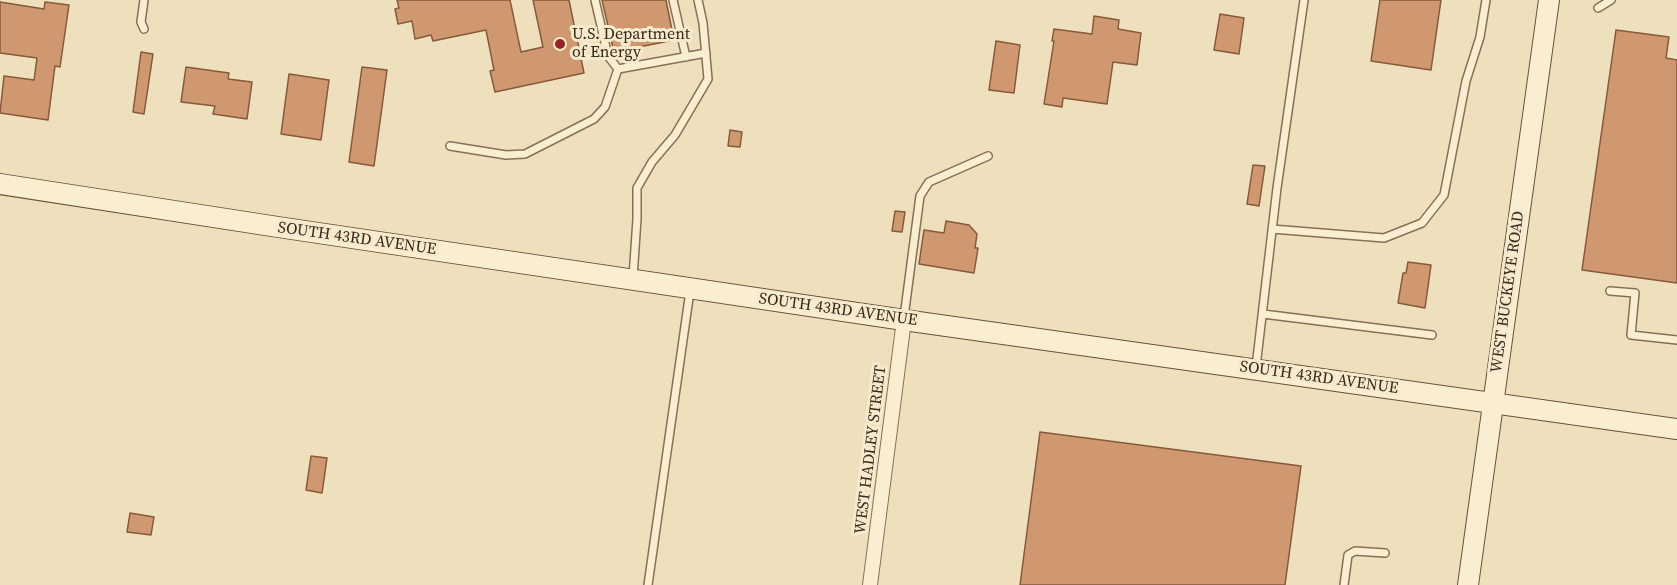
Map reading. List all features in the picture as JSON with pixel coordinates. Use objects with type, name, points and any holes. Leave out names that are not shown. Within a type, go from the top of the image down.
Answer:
[{"type":"main road","name":"WEST BUCKEYE ROAD","points":[[1468,585],[1549,0]]},
{"type":"main road","name":"SOUTH 43RD AVENUE","points":[[0,184],[904,320],[1677,429]]},
{"type":"street","name":"WEST HADLEY STREET","points":[[870,585],[904,320]]},
{"type":"lane","points":[[144,0],[141,22],[144,29]]},
{"type":"lane","points":[[595,0],[608,56],[618,69]]},
{"type":"lane","points":[[673,0],[686,57]]},
{"type":"lane","points":[[633,280],[638,188],[652,162],[675,135],[708,79],[703,23],[698,0]]},
{"type":"lane","points":[[1255,369],[1277,188],[1304,0]]},
{"type":"lane","points":[[1272,229],[1384,238],[1422,223],[1443,195],[1466,81],[1480,37],[1486,0]]},
{"type":"lane","points":[[1598,8],[1611,0]]},
{"type":"lane","points":[[618,69],[706,53]]},
{"type":"lane","points":[[450,146],[506,155],[525,154],[594,119],[605,107],[618,69]]},
{"type":"lane","points":[[904,320],[920,196],[929,182],[988,156]]},
{"type":"lane","points":[[648,585],[690,288]]},
{"type":"lane","points":[[1610,291],[1635,293],[1631,335],[1677,340]]},
{"type":"lane","points":[[1263,314],[1432,335]]},
{"type":"lane","points":[[1344,585],[1348,555],[1355,550],[1385,553]]},
{"type":"building","name":"U.S. Department of Energy","points":[[397,0],[510,0],[521,52],[543,47],[533,0],[569,0],[584,73],[495,92],[490,71],[494,70],[486,30],[433,41],[431,35],[415,39],[412,21],[398,24],[395,9],[399,8]]},
{"type":"building","points":[[602,0],[666,0],[674,40],[614,52]]},
{"type":"building","points":[[1380,0],[1441,0],[1431,70],[1371,61]]},
{"type":"building","points":[[0,2],[44,9],[45,2],[69,5],[60,67],[55,66],[48,120],[0,113],[4,76],[34,80],[37,58],[0,53]]},
{"type":"building","points":[[1220,14],[1244,18],[1239,54],[1214,50]]},
{"type":"building","points":[[1094,16],[1119,20],[1118,29],[1141,33],[1137,65],[1113,62],[1107,104],[1063,98],[1062,107],[1044,104],[1054,29],[1092,34]]},
{"type":"building","points":[[1616,30],[1669,37],[1666,58],[1677,60],[1677,283],[1582,270]]},
{"type":"building","points":[[996,41],[1020,45],[1014,93],[989,90]]},
{"type":"building","points":[[141,52],[153,54],[144,114],[133,112]]},
{"type":"building","points":[[186,67],[229,73],[228,79],[252,82],[247,119],[213,114],[215,106],[181,102]]},
{"type":"building","points":[[362,67],[387,70],[374,166],[349,162]]},
{"type":"building","points":[[289,74],[329,80],[321,140],[281,134]]},
{"type":"building","points":[[730,130],[742,132],[740,147],[728,146]]},
{"type":"building","points":[[1253,165],[1265,166],[1259,206],[1247,204]]},
{"type":"building","points":[[895,211],[905,212],[902,232],[892,231]]},
{"type":"building","points":[[946,221],[969,225],[977,234],[975,248],[978,248],[974,273],[919,264],[924,230],[944,233]]},
{"type":"building","points":[[1408,262],[1431,265],[1425,308],[1398,303],[1403,273],[1406,273]]},
{"type":"building","points":[[1040,432],[1301,466],[1285,585],[1020,585]]},
{"type":"building","points":[[311,456],[327,458],[322,493],[306,490]]},
{"type":"building","points":[[130,513],[154,517],[151,535],[127,532]]},
{"type":"place","name":"U.S. Department of Energy","points":[[560,44]]}]
